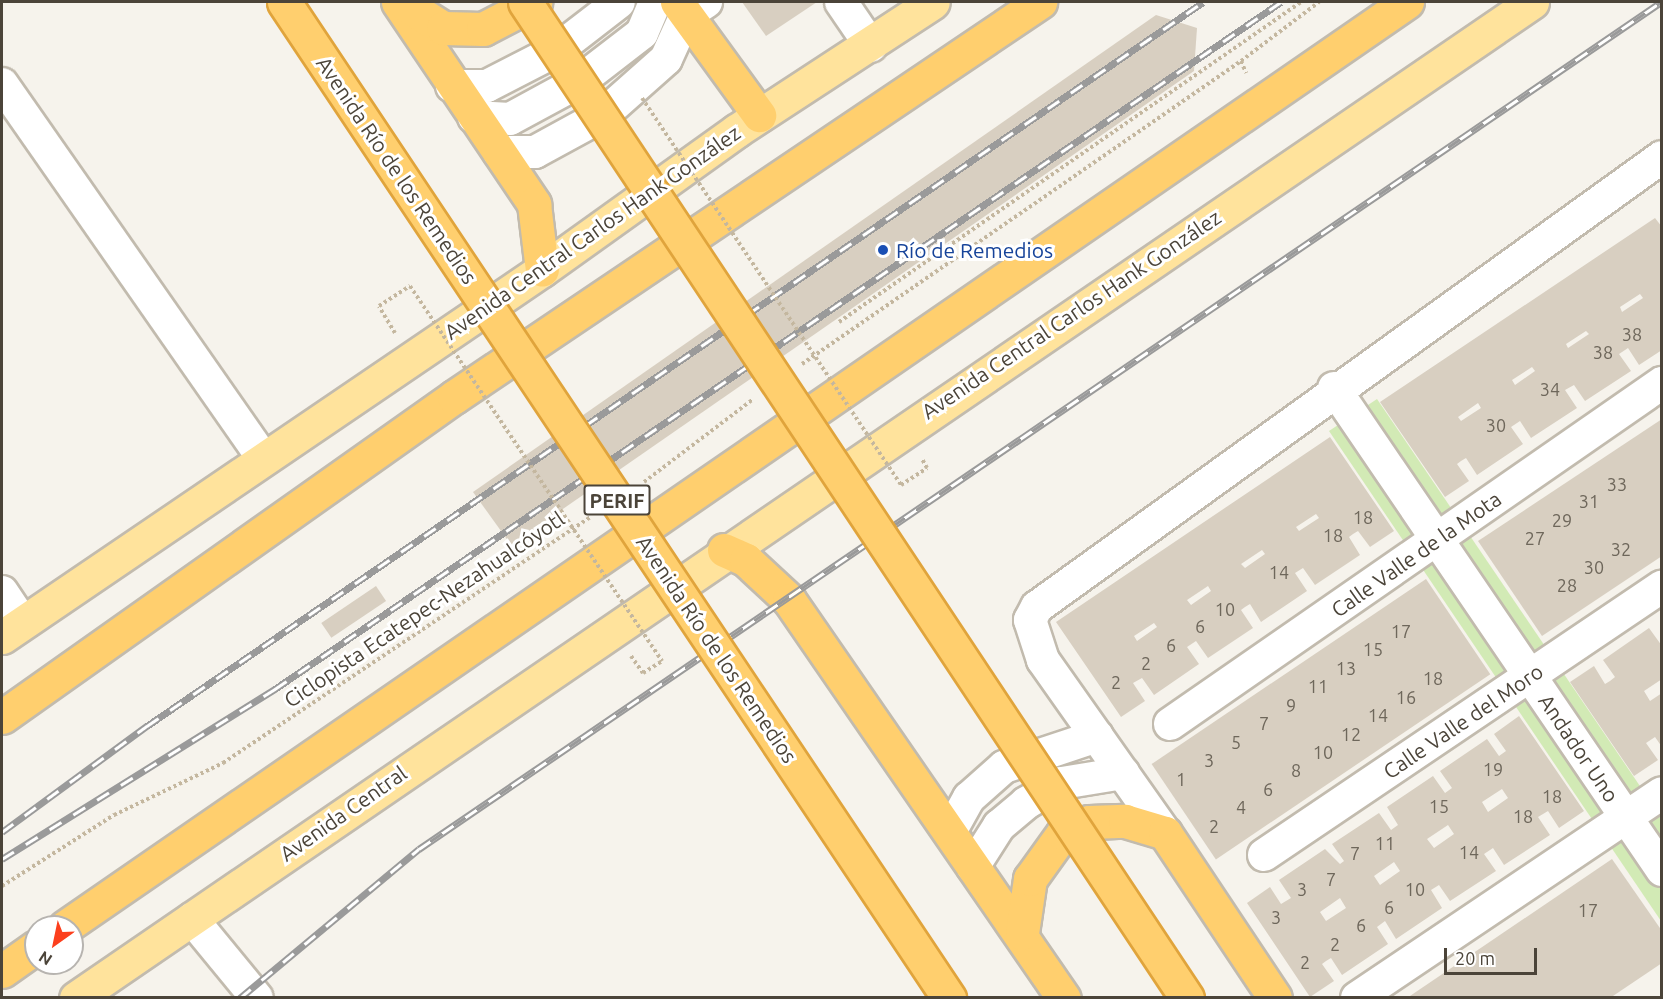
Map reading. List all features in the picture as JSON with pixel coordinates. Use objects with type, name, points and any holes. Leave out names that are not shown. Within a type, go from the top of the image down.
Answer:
[{"type":"highway","name":"Avenida Río de los Remedios","points":[[284,2],[949,998]]},
{"type":"highway","points":[[399,2],[443,28],[483,29],[536,2]]},
{"type":"highway","points":[[399,2],[452,86],[534,204],[542,270]]},
{"type":"highway","points":[[525,2],[1187,998]]},
{"type":"highway","points":[[2,717],[454,397],[1040,2]]},
{"type":"highway","points":[[82,915],[1407,2]]},
{"type":"highway","points":[[690,6],[759,115]]},
{"type":"highway","points":[[724,550],[747,560],[789,600],[973,867],[1022,933],[1064,998]]},
{"type":"highway","points":[[1022,933],[1030,879],[1063,832],[1089,822],[1125,821],[1165,833],[1275,998]]},
{"type":"highway","points":[[2,971],[24,955]]},
{"type":"main road","name":"Avenida Central Carlos Hank González","points":[[264,459],[542,270],[759,115],[871,46],[933,2]]},
{"type":"main road","name":"Avenida Central Carlos Hank González","points":[[611,629],[1532,2]]},
{"type":"main road","points":[[12,629],[264,459]]},
{"type":"main road","name":"Avenida Central","points":[[86,992],[611,629]]},
{"type":"street","points":[[452,86],[487,86],[557,50],[619,2]]},
{"type":"street","points":[[474,117],[510,119],[580,81],[642,33],[655,2]]},
{"type":"street","points":[[841,2],[871,46]]},
{"type":"street","points":[[499,152],[535,152],[603,115],[666,59],[690,6]]},
{"type":"street","points":[[2,84],[264,459]]},
{"type":"street","points":[[1165,833],[1043,660],[1030,620],[1050,593],[1334,388],[1658,168]]},
{"type":"street","name":"Calle Valle de la Mota","points":[[1170,724],[1662,383]]},
{"type":"street","name":"Andador Uno","points":[[1334,388],[1662,870]]},
{"type":"street","name":"Calle Valle del Moro","points":[[1264,855],[1662,587]]},
{"type":"street","points":[[2,592],[12,629]]},
{"type":"street","points":[[950,832],[969,798],[1004,767],[1096,736]]},
{"type":"street","points":[[973,867],[999,826],[1026,803],[1062,783],[1123,773]]},
{"type":"street","points":[[1357,998],[1662,793]]},
{"type":"street","points":[[192,919],[257,998]]},
{"type":"path","points":[[839,322],[1301,2]]},
{"type":"path","points":[[796,369],[1241,62],[1319,2]]},
{"type":"path","points":[[1241,62],[1248,72]]},
{"type":"path","points":[[642,98],[901,485]]},
{"type":"path","points":[[380,306],[410,286],[662,661],[643,673]]},
{"type":"path","points":[[639,485],[757,396]]},
{"type":"path","name":"Ciclopista Ecatepec-Nezahualcóyotl","points":[[2,886],[114,815],[223,763],[600,511]]},
{"type":"green space","points":[[1377,399],[1661,817],[1661,921],[1329,431]]},
{"type":"building","points":[[742,2],[817,2],[766,36]]},
{"type":"building","name":"Río de Remedios","points":[[1156,15],[1197,28],[1194,71],[511,545],[473,492]]},
{"type":"building","points":[[1655,218],[1662,227],[1662,350],[1639,365],[1628,348],[1619,354],[1631,371],[1585,401],[1574,385],[1565,390],[1577,408],[1531,438],[1520,421],[1511,427],[1523,444],[1477,475],[1466,458],[1461,461],[1457,464],[1469,481],[1445,497],[1380,402]],"holes":[[[1640,294],[1643,298],[1622,312],[1620,307]],[[1586,331],[1589,334],[1568,348],[1566,344]],[[1532,367],[1535,371],[1515,385],[1512,380]],[[1478,403],[1481,408],[1461,421],[1458,417]]]},
{"type":"building","points":[[1662,419],[1662,556],[1542,636],[1478,541]]},
{"type":"building","points":[[1330,437],[1394,531],[1370,547],[1358,531],[1353,534],[1349,537],[1360,555],[1315,585],[1303,568],[1295,573],[1307,591],[1261,622],[1250,604],[1245,607],[1241,610],[1253,628],[1208,658],[1196,641],[1187,647],[1199,664],[1154,695],[1142,678],[1133,683],[1145,701],[1121,717],[1056,622]],"holes":[[[1316,514],[1319,518],[1299,531],[1296,527]],[[1262,550],[1265,554],[1245,568],[1241,564]],[[1208,586],[1211,591],[1191,605],[1187,600]],[[1154,623],[1157,627],[1137,641],[1134,636]]]},
{"type":"building","points":[[1426,579],[1490,674],[1216,859],[1152,764]]},
{"type":"building","points":[[376,586],[386,601],[331,638],[321,623]]},
{"type":"building","points":[[1649,628],[1662,646],[1662,679],[1644,691],[1650,701],[1662,693],[1662,747],[1655,737],[1646,743],[1658,760],[1634,776],[1570,682],[1594,666],[1605,684],[1610,681],[1615,677],[1603,660]]},
{"type":"building","points":[[1519,716],[1584,811],[1559,828],[1548,811],[1538,817],[1550,835],[1504,865],[1493,848],[1484,854],[1496,871],[1450,901],[1439,885],[1431,890],[1442,908],[1396,939],[1385,921],[1377,927],[1388,944],[1342,975],[1331,958],[1326,961],[1322,964],[1334,981],[1310,997],[1247,903],[1270,887],[1281,904],[1291,898],[1279,880],[1325,849],[1340,864],[1344,861],[1332,844],[1379,813],[1391,830],[1398,825],[1387,807],[1433,776],[1445,793],[1452,788],[1440,771],[1487,739],[1499,756],[1506,751],[1494,734]],"holes":[[[1502,789],[1508,798],[1488,812],[1482,802]],[[1448,825],[1454,834],[1434,848],[1427,839]],[[1394,862],[1400,871],[1380,885],[1374,876]],[[1340,898],[1346,908],[1326,921],[1320,912]]]},
{"type":"building","points":[[1612,859],[1662,931],[1662,963],[1610,998],[1407,998]]},
{"type":"railway","points":[[2,832],[147,726],[1203,2]]},
{"type":"railway","points":[[2,859],[275,689],[1281,2]]},
{"type":"railway","points":[[240,998],[419,849],[1661,2]]},
{"type":"place","name":"Río de Remedios","points":[[883,250]]}]
